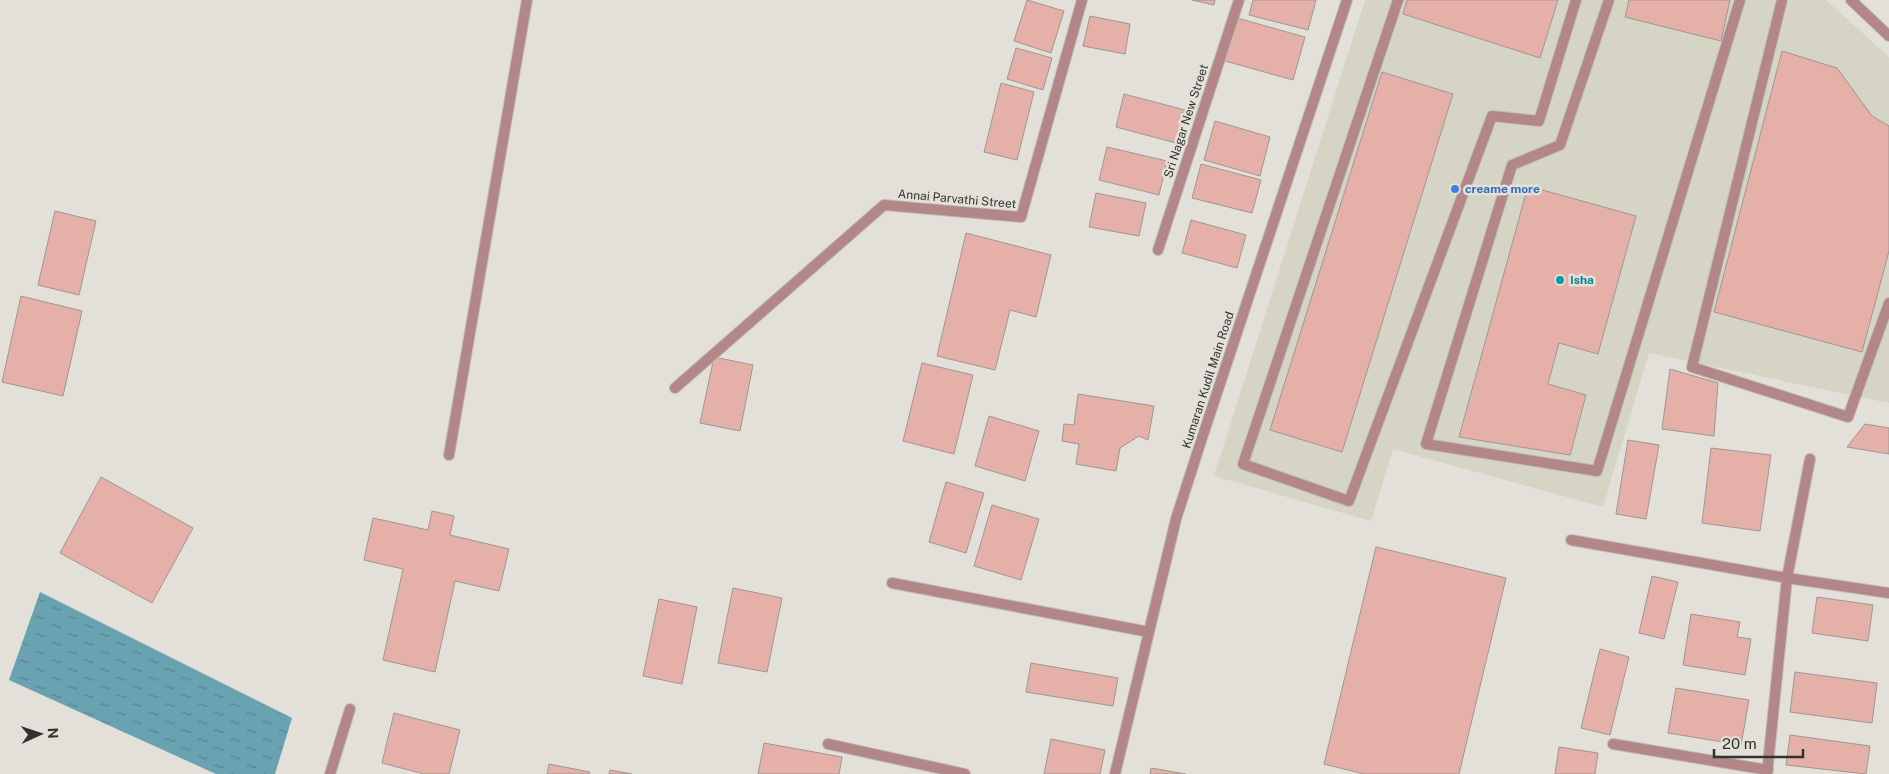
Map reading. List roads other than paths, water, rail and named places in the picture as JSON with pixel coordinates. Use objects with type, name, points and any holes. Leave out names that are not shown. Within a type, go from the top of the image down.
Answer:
[{"type":"street","points":[[449,455],[527,0]]},
{"type":"street","name":"Annai Parvathi Street","points":[[675,388],[884,205],[1021,217],[1082,0]]},
{"type":"street","name":"Sri Nagar New Street","points":[[1158,250],[1239,0]]},
{"type":"street","name":"Kumaran Kudil Main Road","points":[[1115,774],[1176,519],[1347,0]]},
{"type":"street","points":[[1398,0],[1243,464],[1349,501],[1492,116],[1540,122],[1576,0]]},
{"type":"street","points":[[1609,0],[1560,145],[1512,165],[1426,444],[1597,471],[1740,0]]},
{"type":"street","points":[[1782,0],[1692,367],[1848,417],[1889,303]]},
{"type":"street","points":[[1851,0],[1889,36]]},
{"type":"street","points":[[1613,744],[1767,772],[1788,578],[1810,459]]},
{"type":"street","points":[[1571,540],[1788,578],[1889,593]]},
{"type":"street","points":[[892,584],[1149,632]]},
{"type":"street","points":[[330,774],[350,709]]},
{"type":"street","points":[[828,744],[965,774]]},
{"type":"water","points":[[40,592],[292,718],[275,774],[216,774],[9,680]]},
{"type":"place","name":"creame more","points":[[1455,189]]},
{"type":"place","name":"Isha","points":[[1560,280]]}]
